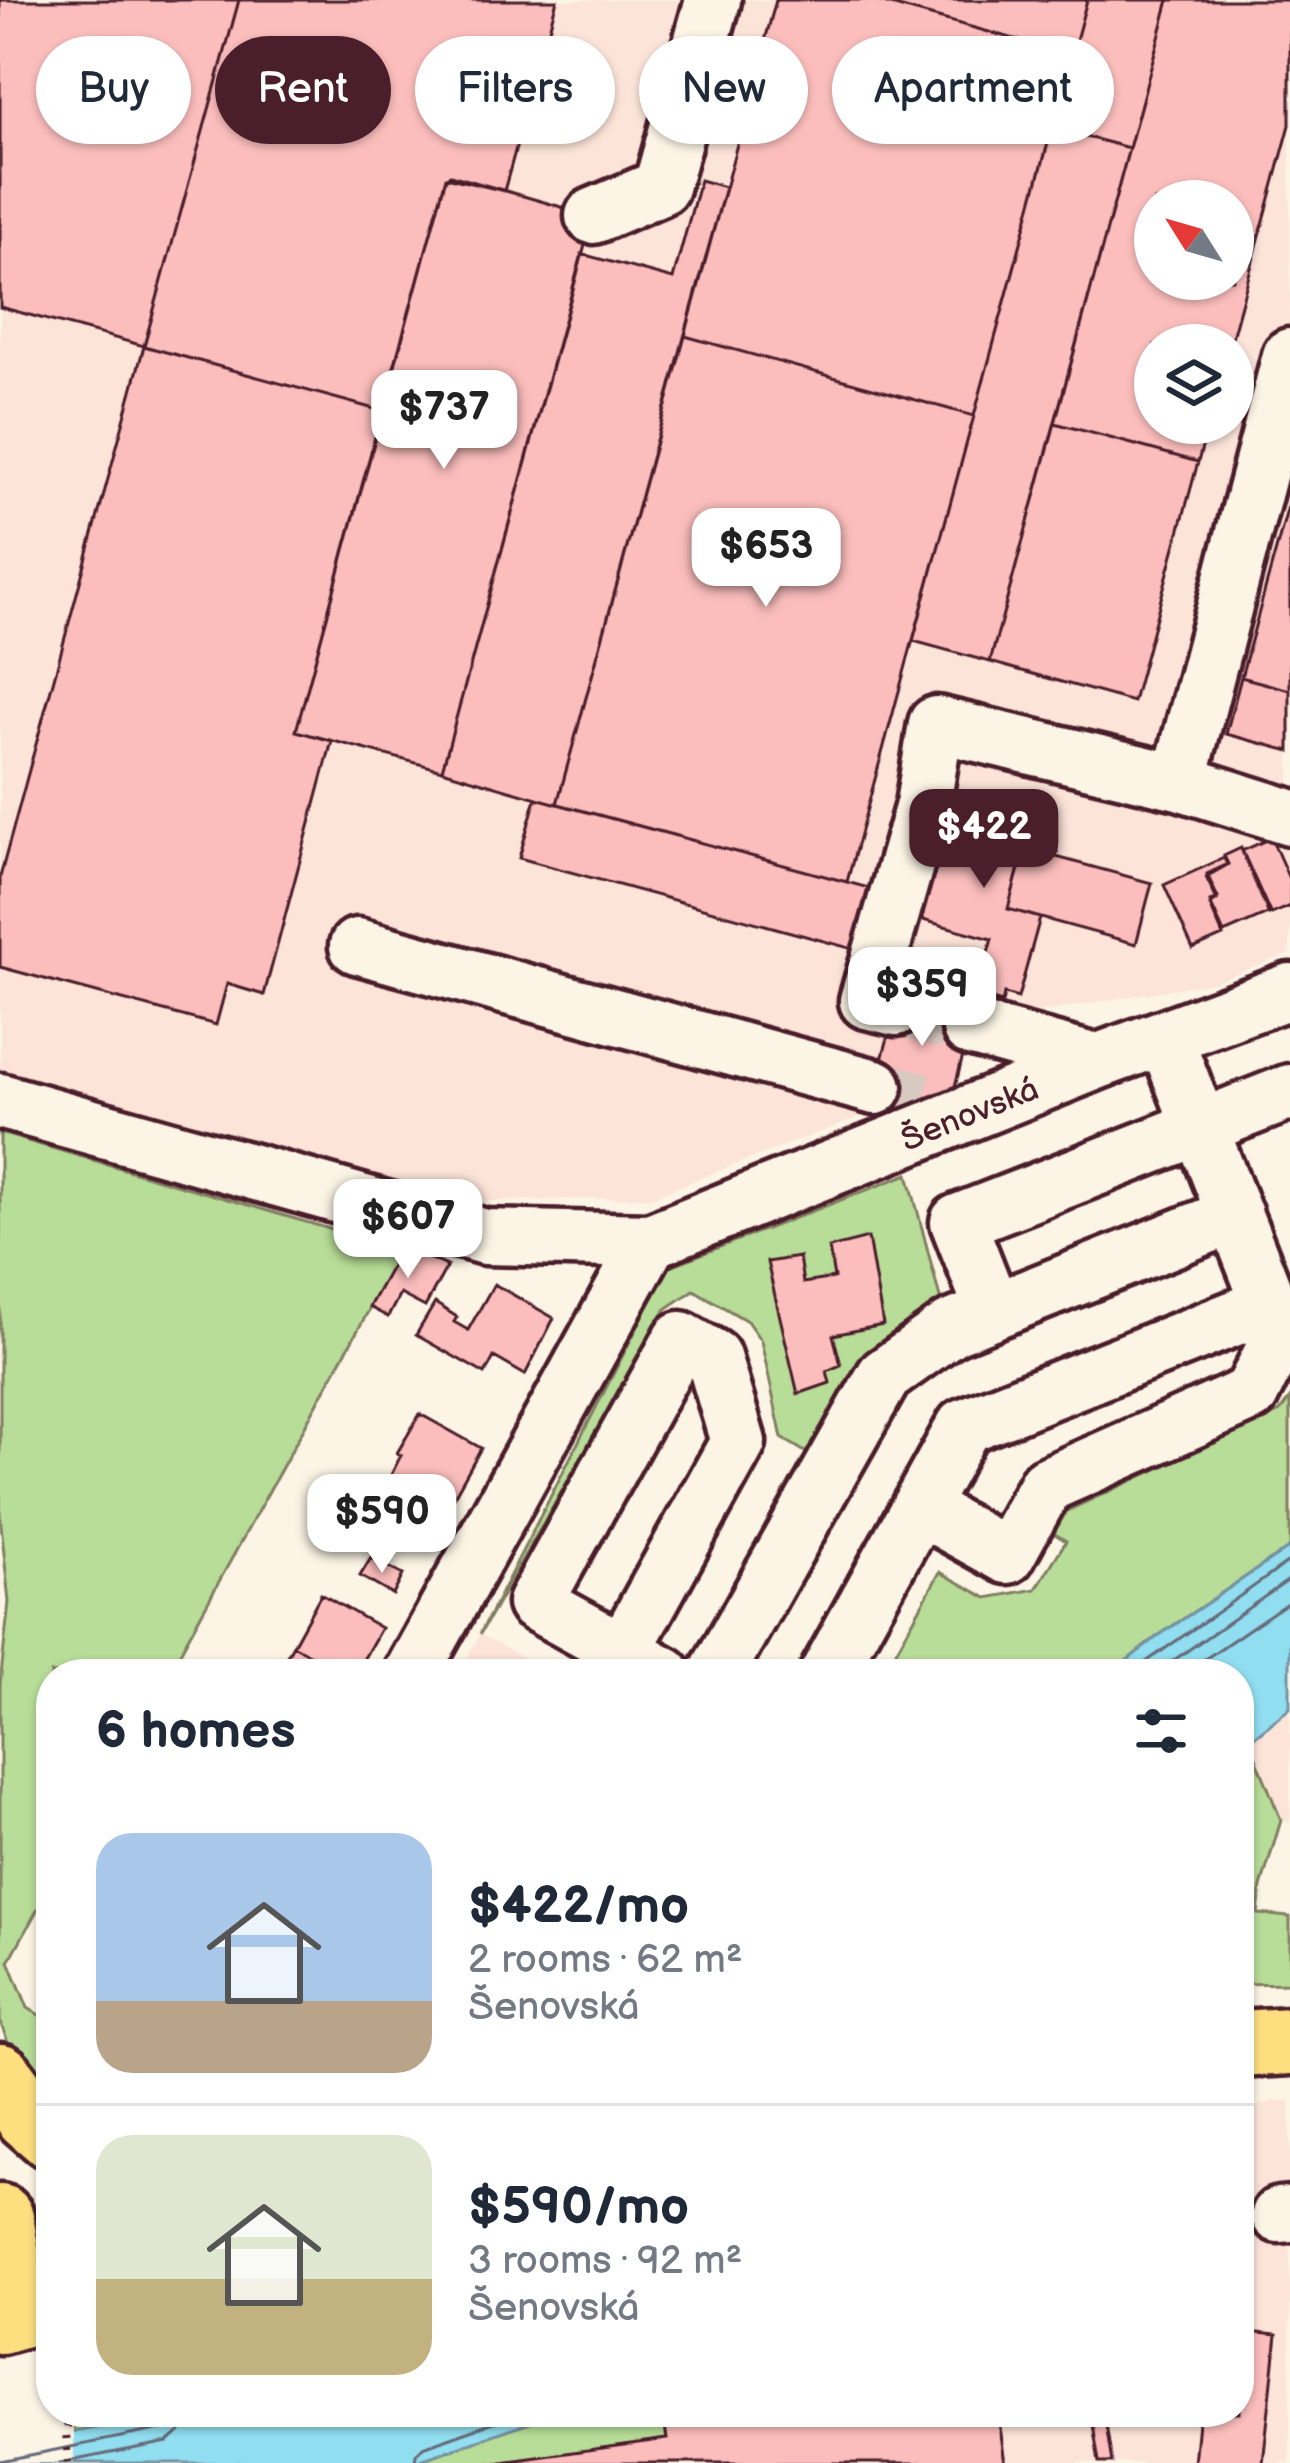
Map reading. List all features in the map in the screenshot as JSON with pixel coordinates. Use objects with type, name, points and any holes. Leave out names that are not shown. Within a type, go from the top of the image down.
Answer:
[{"type":"main road","points":[[1254,2043],[1290,2041]]},
{"type":"main road","points":[[0,2077],[36,2122]]},
{"type":"main road","points":[[0,2218],[8,2265],[0,2311]]},
{"type":"main road","points":[[0,2320],[36,2309]]},
{"type":"street","points":[[593,216],[661,187],[713,0]]},
{"type":"street","points":[[1179,782],[1290,356]]},
{"type":"street","points":[[896,1008],[867,1001],[923,806],[936,724],[1179,782],[1290,817]]},
{"type":"street","points":[[357,946],[923,1100]]},
{"type":"street","name":"Šenovská","points":[[0,1101],[484,1237],[650,1241],[923,1100],[1096,1062],[1290,991]]},
{"type":"street","points":[[970,1028],[1096,1062]]},
{"type":"street","points":[[919,1507],[1007,1556],[1046,1485],[1251,1394],[1281,1334],[1165,1037]]},
{"type":"street","points":[[993,1311],[958,1222],[1290,1093]]},
{"type":"street","points":[[724,1659],[884,1376],[951,1328],[1235,1215]]},
{"type":"street","points":[[419,1659],[650,1241]]},
{"type":"street","points":[[835,1659],[964,1426],[1270,1304]]},
{"type":"street","points":[[637,1659],[535,1603],[681,1339],[713,1357],[738,1442],[646,1659]]},
{"type":"path","points":[[67,2427],[68,2463]]},
{"type":"shaded area","points":[[0,0],[1290,0],[1290,954],[1213,982],[1012,1017],[976,1007],[954,1090],[894,1109],[886,1107],[651,1197],[465,1202],[212,1128],[207,1140],[0,1081]]},
{"type":"shaded area","points":[[480,1634],[526,1659],[466,1659]]},
{"type":"shaded area","points":[[1290,1708],[1290,1822],[1281,1820],[1254,1752],[1254,1736]]},
{"type":"shaded area","points":[[1290,2101],[1290,2463],[412,2463],[515,2427],[1254,2427],[1254,2107]]},
{"type":"green space","points":[[0,1133],[402,1250],[176,1659],[36,1659],[36,1912],[9,1961],[28,2008],[36,2013],[36,2085],[12,2052],[0,2022],[0,1684],[9,1602],[0,1515]]},
{"type":"green space","points":[[908,1174],[941,1302],[870,1365],[815,1458],[782,1438],[761,1341],[747,1321],[694,1290],[666,1309],[480,1634],[668,1267]]},
{"type":"green space","points":[[1290,1398],[1290,1547],[1129,1659],[891,1659],[940,1572],[987,1598],[1036,1589],[1066,1541],[1039,1524],[1280,1412]]},
{"type":"green space","points":[[1254,1752],[1281,1820],[1258,1914],[1290,1917],[1290,1983],[1254,1984]]},
{"type":"green space","points":[[515,2427],[665,2427],[667,2439],[495,2463],[412,2463]]},
{"type":"water","points":[[1290,1547],[1290,1708],[1254,1737],[1254,1659],[1129,1659]]},
{"type":"water","points":[[103,2427],[515,2427],[412,2463],[0,2463],[0,2450]]},
{"type":"pier","points":[[74,2427],[74,2463],[0,2463],[0,2444]]},
{"type":"building","points":[[0,0],[239,0],[229,36],[215,36],[215,87],[144,346],[0,307]]},
{"type":"building","points":[[239,0],[557,0],[547,36],[415,36],[415,144],[517,144],[504,191],[446,177],[382,411],[144,346],[215,87],[215,144],[391,144],[391,36],[229,36]]},
{"type":"building","points":[[776,0],[873,0],[1003,36],[832,36],[832,144],[1048,144],[974,416],[685,336],[737,144],[808,144],[808,36],[766,36]]},
{"type":"building","points":[[873,0],[1087,0],[1077,36],[1003,36]]},
{"type":"building","points":[[1087,0],[1169,0],[1129,148],[1114,144],[1114,36],[1077,36]]},
{"type":"building","points":[[1169,0],[1290,0],[1290,125],[1254,257],[1254,180],[1134,180],[1134,300],[1242,300],[1236,324],[1134,324],[1134,444],[1203,444],[1198,462],[1055,423]]},
{"type":"building","points":[[1048,144],[1129,148],[990,662],[913,641]]},
{"type":"building","points":[[450,175],[593,216],[442,770],[296,731]]},
{"type":"building","points":[[700,180],[725,187],[557,804],[442,770],[582,254],[673,279]]},
{"type":"building","points":[[685,336],[974,416],[847,882],[557,804]]},
{"type":"building","points":[[144,346],[382,411],[296,731],[332,741],[264,995],[227,984],[216,1025],[0,967],[0,877]]},
{"type":"building","points":[[1055,423],[1198,462],[1133,702],[990,662]]},
{"type":"building","points":[[1290,499],[1290,690],[1241,677]]},
{"type":"building","points":[[1241,677],[1290,690],[1290,751],[1226,734]]},
{"type":"building","points":[[536,798],[869,888],[853,949],[519,858]]},
{"type":"building","points":[[952,799],[1032,821],[1008,909],[1040,918],[1018,998],[1004,994],[1002,1003],[981,997],[984,988],[978,987],[992,939],[919,919]]},
{"type":"building","points":[[1271,838],[1290,881],[1290,906],[1269,915],[1242,851]]},
{"type":"building","points":[[1037,847],[1057,852],[1056,857],[1152,883],[1136,944],[1008,909],[1024,849],[1035,851]]},
{"type":"building","points":[[1241,848],[1270,913],[1224,933],[1210,902],[1218,898],[1207,874],[1228,864],[1224,856]]},
{"type":"building","points":[[1224,858],[1227,865],[1206,877],[1217,900],[1210,905],[1223,936],[1193,949],[1164,885]]},
{"type":"building","points":[[902,987],[976,1007],[954,1090],[894,1109],[870,1103]]},
{"type":"building","points":[[868,1238],[883,1325],[833,1335],[841,1365],[827,1371],[830,1383],[798,1394],[767,1262],[799,1257],[803,1283],[834,1278],[829,1248]]},
{"type":"building","points":[[402,1247],[447,1266],[425,1307],[400,1294],[388,1317],[369,1307]]},
{"type":"building","points":[[494,1284],[554,1318],[525,1375],[494,1357],[485,1374],[416,1335],[435,1303],[468,1330]]},
{"type":"building","points":[[420,1414],[481,1448],[453,1498],[420,1480],[413,1490],[390,1477],[401,1455],[397,1453]]},
{"type":"building","points":[[371,1558],[403,1575],[393,1595],[360,1576]]},
{"type":"building","points":[[321,1594],[381,1628],[363,1659],[318,1659],[293,1645]]},
{"type":"building","points":[[293,1645],[318,1659],[285,1659]]},
{"type":"building","points":[[1254,2333],[1277,2335],[1263,2463],[1194,2463],[1198,2427],[1254,2427]]},
{"type":"building","points":[[665,2427],[1000,2427],[1005,2463],[495,2463],[667,2439]]},
{"type":"building","points":[[1093,2427],[1106,2427],[1112,2463],[1099,2463]]},
{"type":"tunnel","points":[[896,1008],[970,1028]]},
{"type":"tunnel","points":[[875,1087],[924,1100]]}]
